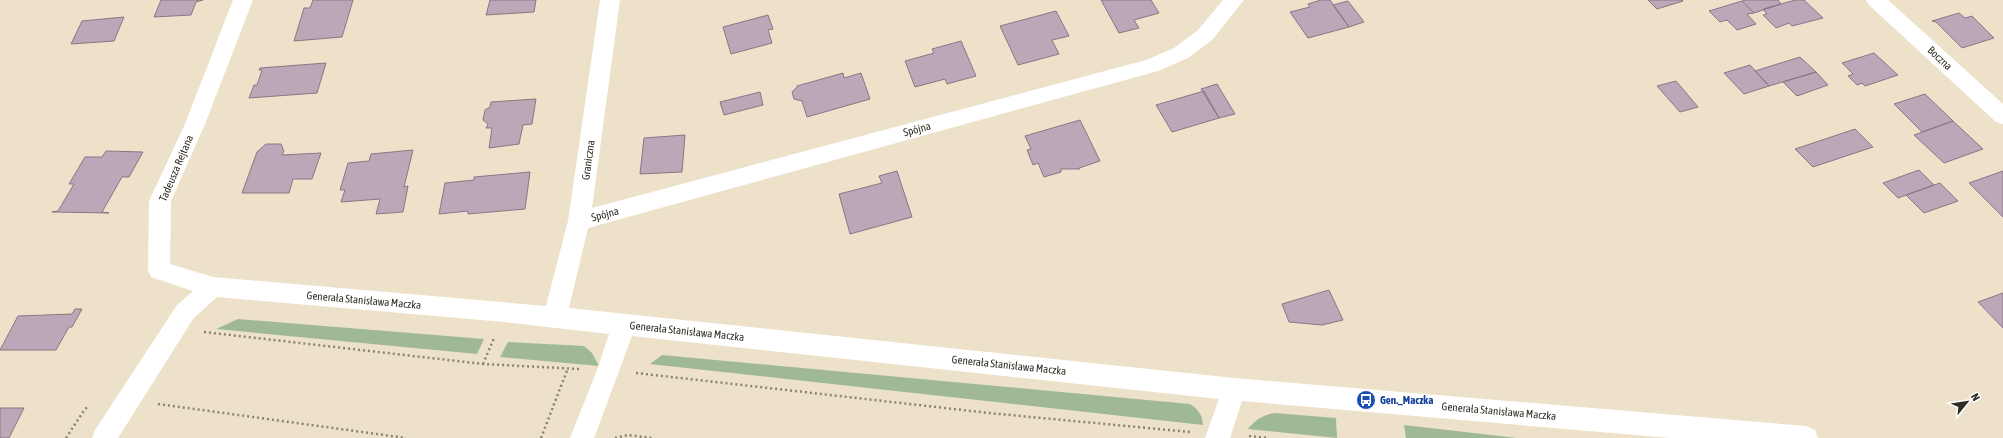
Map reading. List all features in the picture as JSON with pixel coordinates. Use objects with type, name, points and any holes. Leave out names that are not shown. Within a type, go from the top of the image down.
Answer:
[{"type":"street","name":"Tadeusza Rejtana","points":[[213,287],[159,270],[160,201],[195,124],[243,0]]},
{"type":"street","name":"Graniczna","points":[[555,318],[579,221],[610,0]]},
{"type":"street","name":"Spójna","points":[[579,221],[1151,66],[1181,53],[1205,36],[1234,0]]},
{"type":"street","name":"Boczna","points":[[1876,0],[2003,116]]},
{"type":"street","name":"Generała Stanisława Maczka","points":[[213,287],[555,318],[1234,389],[1719,434],[1806,438]]},
{"type":"street","points":[[104,438],[185,312],[213,287]]},
{"type":"street","points":[[582,438],[609,370],[624,325]]},
{"type":"street","points":[[1218,436],[1234,389]]},
{"type":"path","points":[[200,331],[483,364],[609,370],[989,413],[1218,436],[1268,438]]},
{"type":"path","points":[[541,438],[568,368]]},
{"type":"path","points":[[155,411],[162,398]]},
{"type":"path","points":[[158,404],[406,438]]},
{"type":"path","points":[[615,438],[618,436],[637,436],[652,438]]},
{"type":"green space","points":[[238,319],[484,339],[477,354],[216,329]]},
{"type":"green space","points":[[508,342],[584,346],[592,353],[599,366],[500,357]]},
{"type":"green space","points":[[662,355],[1190,404],[1200,413],[1203,425],[650,364]]},
{"type":"green space","points":[[1274,413],[1336,418],[1337,438],[1248,429],[1260,418]]},
{"type":"green space","points":[[1404,425],[1517,438],[1406,438]]},
{"type":"building","points":[[161,0],[203,0],[196,2],[191,15],[154,17]]},
{"type":"building","points":[[313,0],[353,0],[342,37],[294,41],[304,8],[310,8]]},
{"type":"building","points":[[490,0],[536,0],[534,12],[486,15]]},
{"type":"building","points":[[1101,0],[1151,0],[1159,13],[1134,20],[1139,28],[1119,33]]},
{"type":"building","points":[[1321,0],[1330,0],[1349,27],[1308,38],[1290,12],[1310,7],[1308,4]]},
{"type":"building","points":[[1648,0],[1682,0],[1683,1],[1657,9]]},
{"type":"building","points":[[1778,0],[1781,4],[1754,13],[1742,1]]},
{"type":"building","points":[[1795,0],[1804,0],[1823,18],[1792,26],[1789,23],[1776,28],[1763,15],[1767,14],[1763,9]]},
{"type":"building","points":[[1348,1],[1364,22],[1349,27],[1333,5]]},
{"type":"building","points":[[1742,1],[1754,13],[1747,14],[1756,24],[1737,30],[1727,20],[1720,22],[1709,11]]},
{"type":"building","points":[[1056,11],[1069,36],[1052,40],[1059,54],[1018,65],[1000,26]]},
{"type":"building","points":[[1959,13],[1965,18],[1972,16],[1994,38],[1962,48],[1936,22],[1932,21]]},
{"type":"building","points":[[768,15],[773,29],[768,30],[772,43],[731,54],[723,27]]},
{"type":"building","points":[[124,17],[114,41],[71,44],[82,21]]},
{"type":"building","points":[[961,41],[976,76],[947,84],[945,79],[915,87],[905,61],[934,53],[932,49]]},
{"type":"building","points":[[1874,53],[1898,75],[1865,86],[1862,83],[1857,85],[1848,76],[1853,74],[1842,63]]},
{"type":"building","points":[[1800,57],[1816,72],[1769,86],[1755,71]]},
{"type":"building","points":[[326,63],[317,93],[249,98],[254,85],[257,85],[262,70],[259,70],[260,68]]},
{"type":"building","points":[[1750,65],[1769,86],[1744,94],[1724,73]]},
{"type":"building","points":[[1816,72],[1828,85],[1797,96],[1783,82]]},
{"type":"building","points":[[843,73],[844,78],[861,73],[870,99],[807,117],[802,101],[794,99],[792,92],[797,86]]},
{"type":"building","points":[[1676,81],[1698,107],[1680,112],[1657,86]]},
{"type":"building","points":[[1217,84],[1235,114],[1219,118],[1201,89]]},
{"type":"building","points":[[1204,91],[1219,118],[1172,132],[1156,105]]},
{"type":"building","points":[[760,92],[763,105],[724,115],[720,102]]},
{"type":"building","points":[[1925,94],[1953,121],[1922,132],[1894,104]]},
{"type":"building","points":[[536,99],[532,124],[523,125],[519,144],[489,148],[492,128],[486,128],[488,124],[483,120],[485,110],[490,107],[491,102]]},
{"type":"building","points":[[1080,120],[1100,161],[1079,168],[1080,169],[1061,169],[1061,172],[1044,177],[1038,163],[1033,165],[1027,150],[1031,149],[1025,136]]},
{"type":"building","points":[[1953,121],[1983,149],[1944,163],[1914,135]]},
{"type":"building","points":[[1855,129],[1873,147],[1813,167],[1795,149]]},
{"type":"building","points":[[685,135],[682,172],[640,174],[644,138]]},
{"type":"building","points":[[266,144],[281,144],[284,151],[282,155],[321,153],[312,179],[293,179],[289,193],[242,193],[257,152]]},
{"type":"building","points":[[413,150],[404,187],[408,186],[403,212],[376,214],[380,199],[341,202],[345,190],[340,190],[348,163],[369,161],[371,154]]},
{"type":"building","points":[[106,151],[143,152],[129,177],[122,177],[102,212],[109,213],[52,212],[58,211],[74,184],[69,184],[85,157],[102,157]]},
{"type":"building","points":[[1919,170],[1934,185],[1898,198],[1883,183]]},
{"type":"building","points":[[897,171],[912,217],[850,234],[839,194],[882,183],[879,176]]},
{"type":"building","points":[[2003,171],[2003,217],[1969,183]]},
{"type":"building","points":[[530,172],[525,209],[468,214],[468,211],[439,214],[445,183],[474,180],[474,177]]},
{"type":"building","points":[[1940,183],[1958,201],[1924,213],[1906,195]]},
{"type":"building","points":[[1329,290],[1343,320],[1322,325],[1289,322],[1282,304]]},
{"type":"building","points":[[2003,293],[2003,328],[1978,302]]},
{"type":"building","points":[[75,309],[82,309],[72,327],[69,327],[56,350],[0,350],[18,316],[72,314]]},
{"type":"building","points":[[0,408],[24,408],[9,438],[0,438]]},
{"type":"place","name":"Gen._Maczka","points":[[1366,400]]}]
